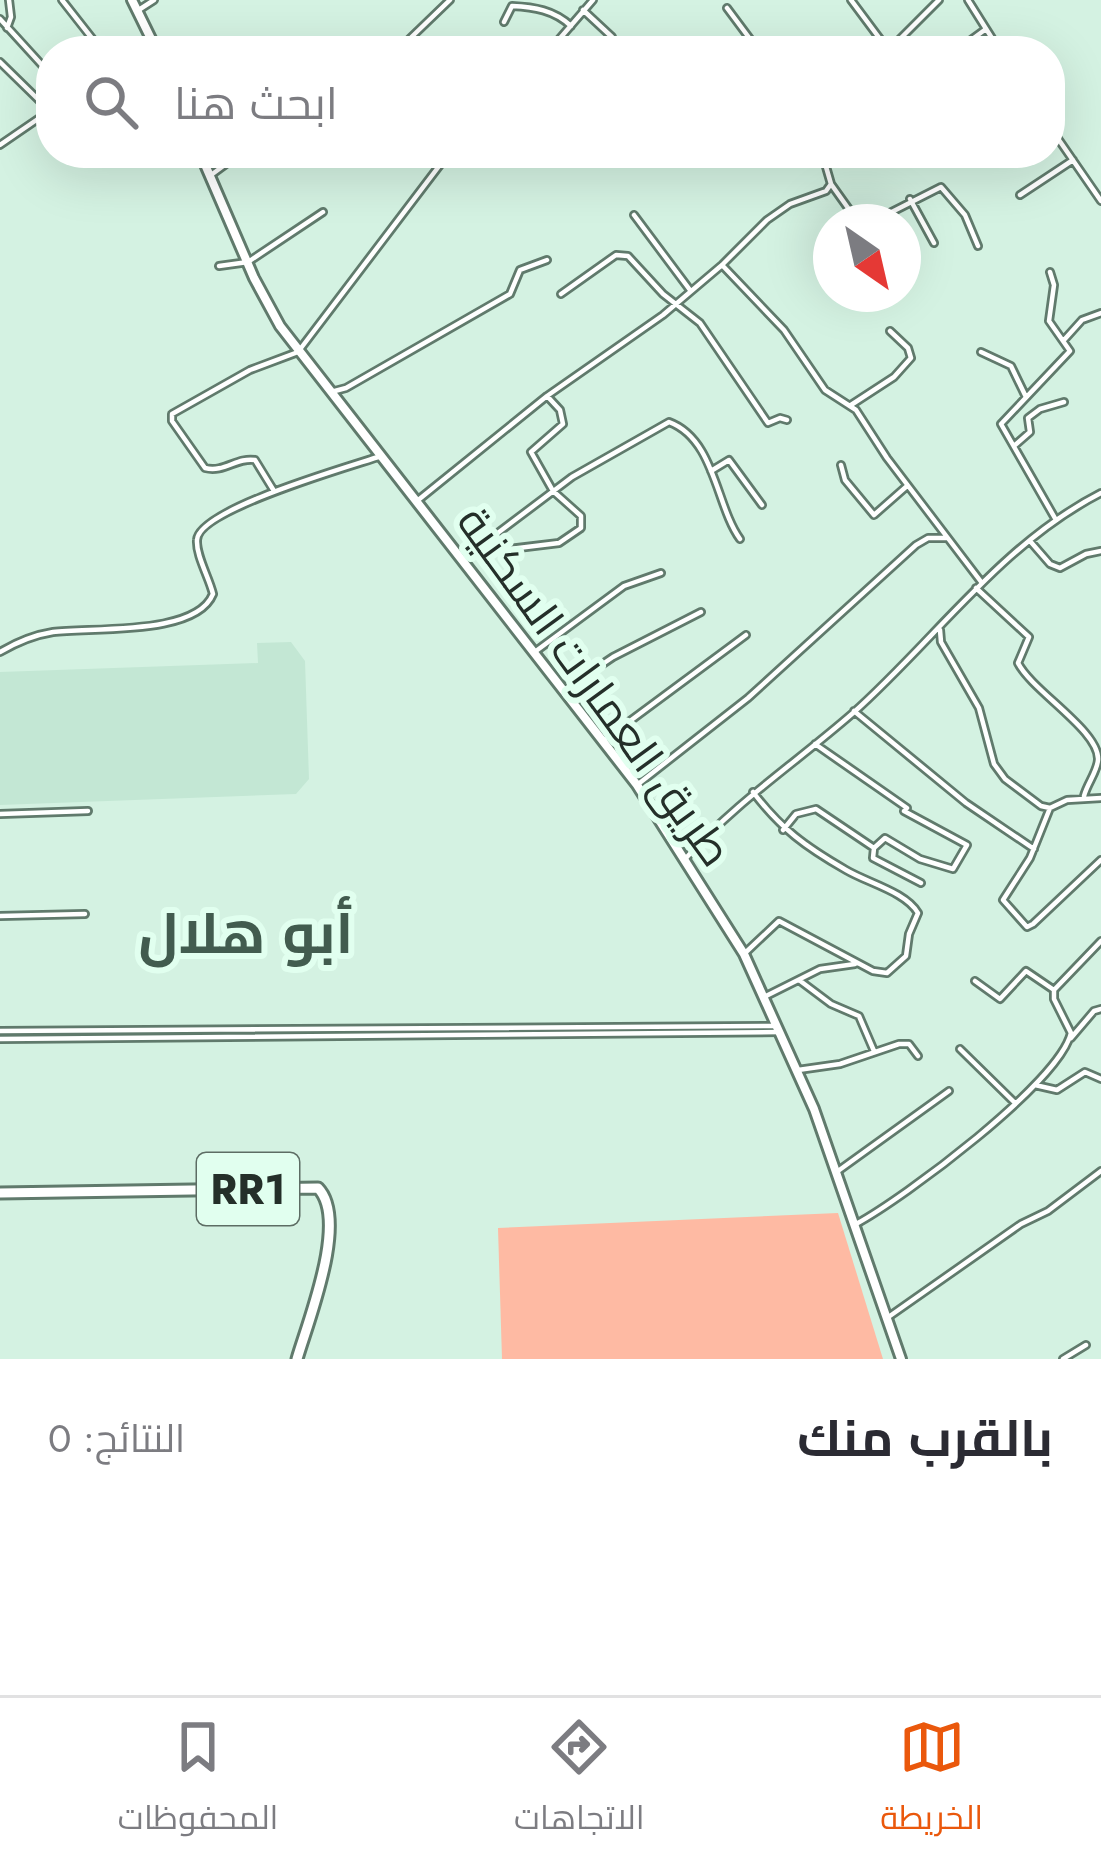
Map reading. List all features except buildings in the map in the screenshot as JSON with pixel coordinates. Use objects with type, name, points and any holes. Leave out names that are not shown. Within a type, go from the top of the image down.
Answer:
[{"type":"main road","points":[[132,0],[149,36]]},
{"type":"main road","name":"طريق العمارات السكنية","points":[[208,168],[267,303],[298,352],[637,785],[744,954],[781,1029],[838,1171],[901,1359]]},
{"type":"main road","name":"RR1","points":[[0,1193],[318,1188],[327,1201],[327,1246],[297,1359]]},
{"type":"street","points":[[8,28],[9,0]]},
{"type":"street","points":[[62,0],[90,36]]},
{"type":"street","points":[[137,11],[154,0]]},
{"type":"street","points":[[413,36],[450,0]]},
{"type":"street","points":[[562,36],[593,0]]},
{"type":"street","points":[[851,0],[877,36]]},
{"type":"street","points":[[903,36],[939,0]]},
{"type":"street","points":[[968,0],[990,36]]},
{"type":"street","points":[[504,22],[512,6],[544,9],[571,26]]},
{"type":"street","points":[[727,8],[748,36]]},
{"type":"street","points":[[583,10],[611,36]]},
{"type":"street","points":[[0,19],[36,59]]},
{"type":"street","points":[[976,36],[986,29]]},
{"type":"street","points":[[0,62],[36,97]]},
{"type":"street","points":[[0,145],[36,121]]},
{"type":"street","points":[[1065,149],[1101,202]]},
{"type":"street","points":[[1065,165],[1073,160]]},
{"type":"street","points":[[211,175],[221,168]]},
{"type":"street","points":[[274,491],[255,460],[223,469],[205,467],[172,421],[172,413],[250,370],[298,352],[438,168]]},
{"type":"street","points":[[826,168],[845,204]]},
{"type":"street","points":[[1020,195],[1061,168]]},
{"type":"street","points":[[416,501],[547,396],[630,341],[722,265],[767,220],[790,204],[826,191],[831,184]]},
{"type":"street","points":[[902,204],[943,188],[965,215],[978,246]]},
{"type":"street","points":[[910,199],[934,243]]},
{"type":"street","points":[[219,266],[248,262],[323,212]]},
{"type":"street","points":[[634,215],[690,290]]},
{"type":"street","points":[[561,294],[620,254],[628,256],[700,323],[766,422],[787,420]]},
{"type":"street","points":[[331,392],[346,388],[509,294],[520,270],[547,260]]},
{"type":"street","points":[[722,265],[784,330],[825,390],[851,405],[979,585],[1028,636],[1030,642],[1018,663],[1028,681],[1096,749],[1097,764],[1084,797]]},
{"type":"street","points":[[1050,272],[1054,288],[1049,321],[1069,353],[1001,424],[1056,520]]},
{"type":"street","points":[[1064,340],[1082,320],[1101,313]]},
{"type":"street","points":[[851,405],[894,377],[911,358],[908,348],[890,331]]},
{"type":"street","points":[[980,352],[1007,363],[1026,397]]},
{"type":"street","points":[[476,554],[548,545],[574,536],[582,518],[553,491],[531,452],[563,424],[560,410],[547,396]]},
{"type":"street","points":[[1014,446],[1030,433],[1028,418],[1064,402]]},
{"type":"street","points":[[463,560],[553,491],[669,422],[683,430],[711,471],[730,525],[740,539]]},
{"type":"street","points":[[0,652],[52,632],[160,624],[197,614],[213,593],[196,542],[200,530],[274,491],[382,456]]},
{"type":"street","points":[[711,471],[731,461],[762,505]]},
{"type":"street","points":[[841,465],[845,480],[874,514],[907,486]]},
{"type":"street","points":[[686,858],[753,791],[854,711],[940,630],[979,585],[1056,520],[1101,494]]},
{"type":"street","points":[[637,785],[748,698],[916,545],[932,537],[949,538]]},
{"type":"street","points":[[1030,542],[1060,568],[1101,551]]},
{"type":"street","points":[[536,652],[624,586],[662,573]]},
{"type":"street","points":[[565,691],[613,657],[701,612]]},
{"type":"street","points":[[940,630],[941,642],[979,708],[994,764],[1030,799],[1050,808],[1084,797],[1101,798]]},
{"type":"street","points":[[603,741],[746,635]]},
{"type":"street","points":[[854,711],[966,803],[1034,849]]},
{"type":"street","points":[[815,744],[889,793],[907,808],[904,811],[967,845],[953,869],[920,859],[885,838],[874,848],[873,858],[920,884]]},
{"type":"street","points":[[744,954],[779,921],[879,974],[906,956],[918,909],[783,830],[753,791]]},
{"type":"street","points":[[1050,808],[1034,849],[1003,900],[1027,928],[1101,860]]},
{"type":"street","points":[[783,830],[796,814],[816,809],[874,848]]},
{"type":"street","points":[[0,814],[88,812]]},
{"type":"street","points":[[0,916],[86,914]]},
{"type":"street","points":[[1071,1038],[1054,990],[1101,941]]},
{"type":"street","points":[[766,996],[830,967],[859,964]]},
{"type":"street","points":[[975,981],[1000,999],[1026,971],[1054,990]]},
{"type":"street","points":[[799,980],[831,1004],[859,1016],[874,1051]]},
{"type":"street","points":[[856,1224],[897,1200],[1015,1103],[1056,1064],[1071,1038],[1101,1009]]},
{"type":"street","points":[[0,1035],[781,1029]]},
{"type":"street","points":[[798,1070],[840,1064],[904,1043],[918,1056]]},
{"type":"street","points":[[960,1049],[1015,1103]]},
{"type":"street","points":[[1035,1085],[1057,1090],[1088,1072],[1101,1079]]},
{"type":"street","points":[[838,1171],[949,1091]]},
{"type":"street","points":[[887,1318],[1101,1172]]},
{"type":"street","points":[[1063,1359],[1087,1345]]},
{"type":"shaded area","points":[[291,642],[305,661],[309,779],[296,794],[0,805],[0,672],[258,663],[257,643]]},
{"type":"shaded area","points":[[838,1213],[883,1359],[502,1359],[498,1228]]},
{"type":"district","name":"أبو هلال","points":[[246,933]]}]
